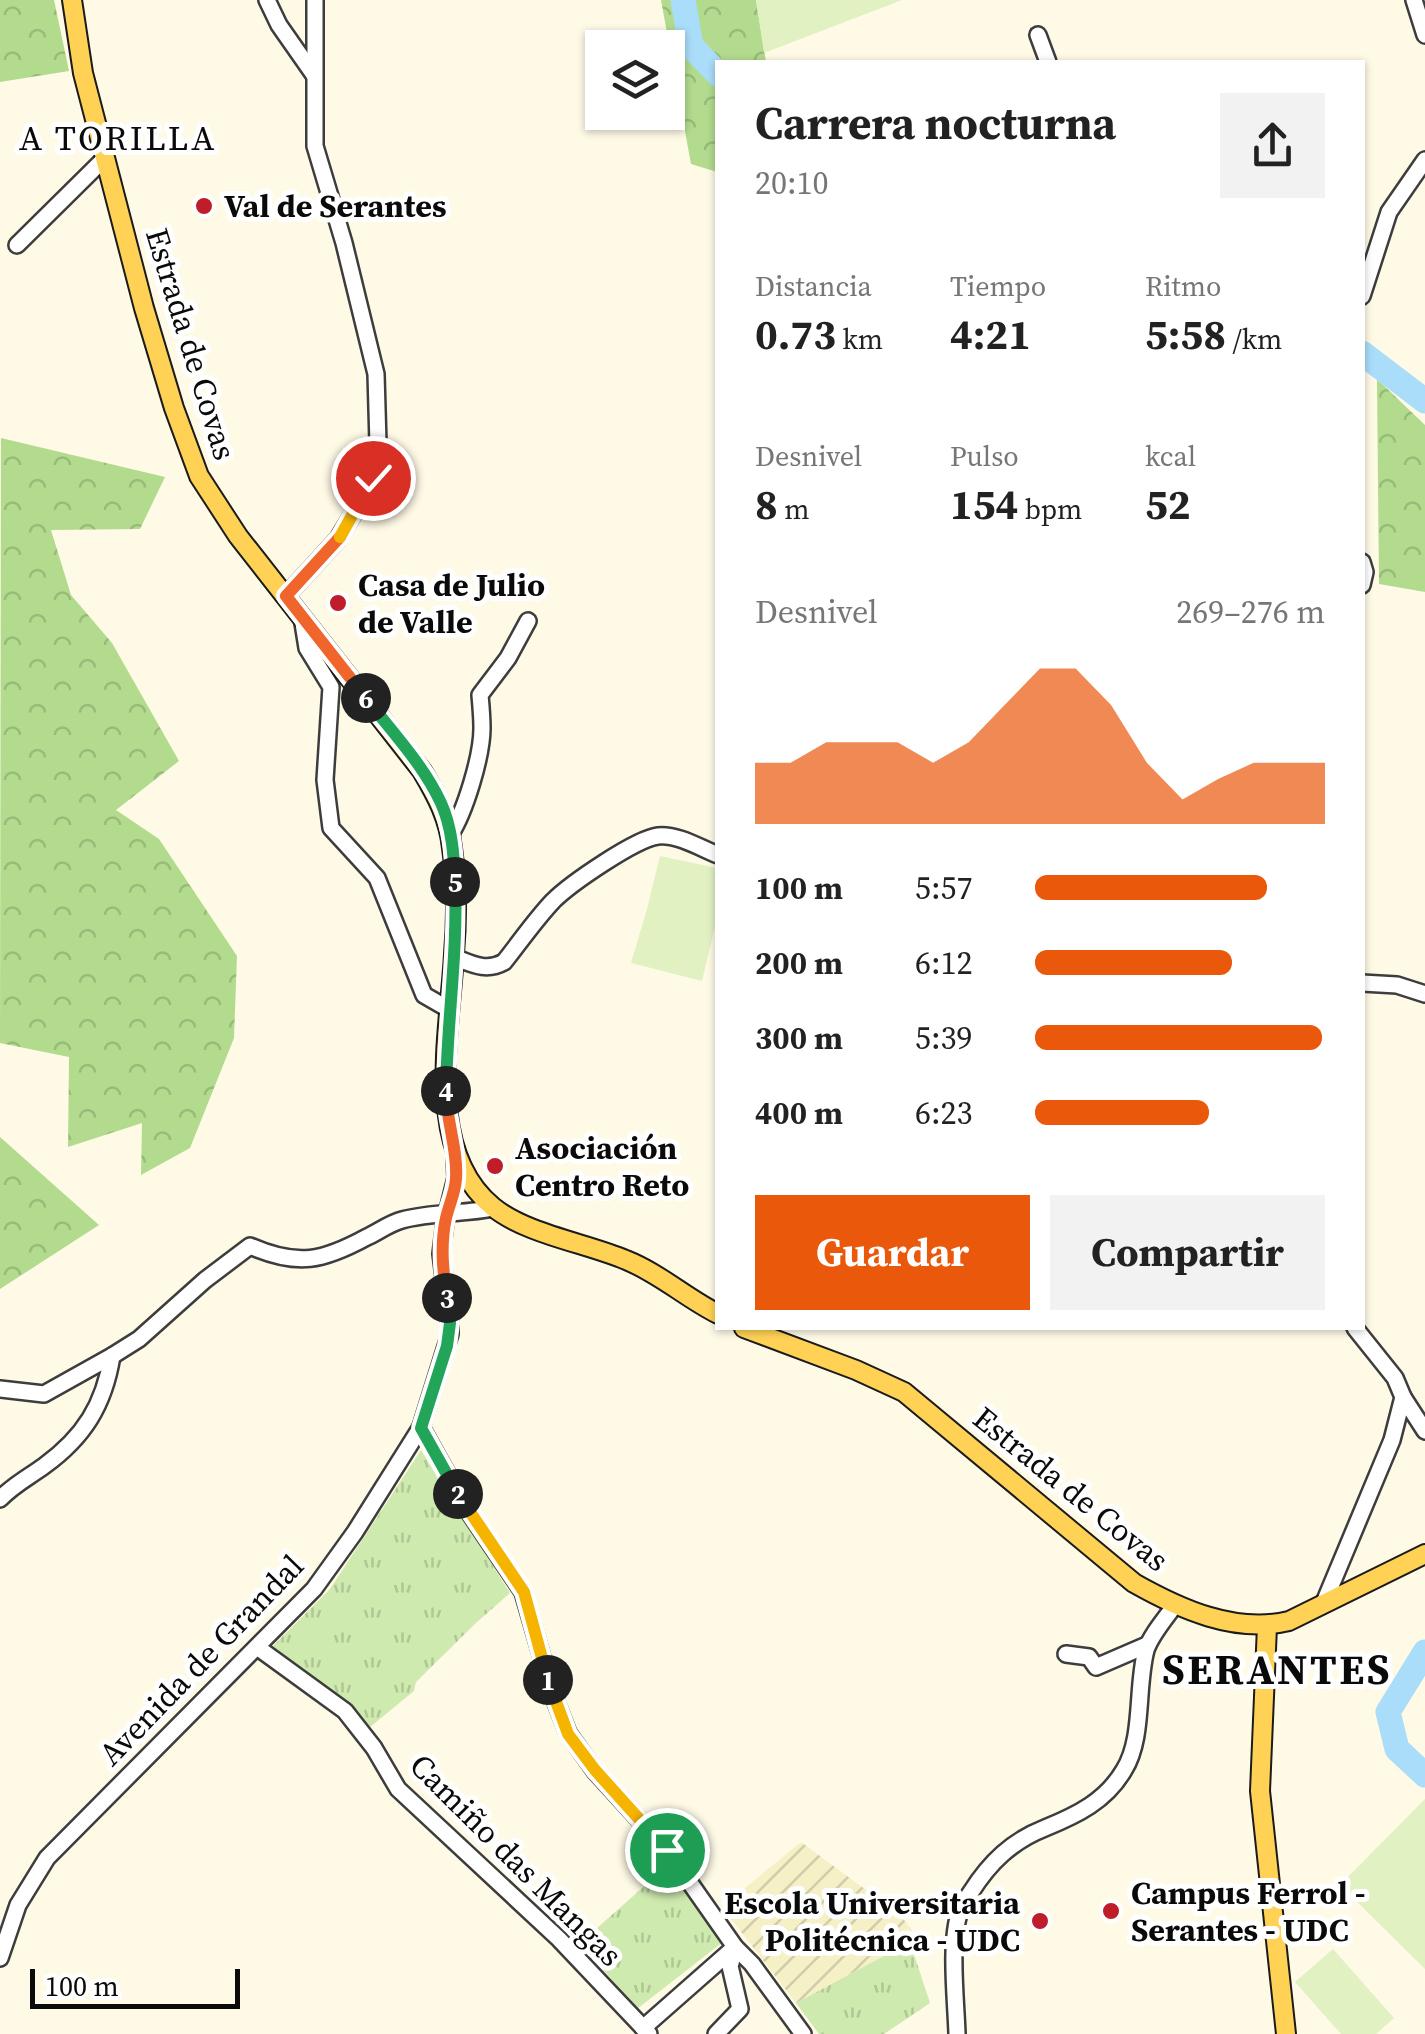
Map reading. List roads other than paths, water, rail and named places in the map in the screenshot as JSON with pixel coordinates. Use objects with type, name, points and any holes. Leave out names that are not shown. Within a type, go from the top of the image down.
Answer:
[{"type":"main road","name":"Estrada de Covas","points":[[72,0],[84,74],[144,308],[199,476],[238,536],[422,771],[442,806],[450,836],[457,913],[446,1102],[455,1149],[474,1187],[494,1208],[518,1222],[630,1261],[715,1312]]},
{"type":"main road","name":"Estrada de Covas","points":[[749,1330],[904,1392],[1113,1568],[1175,1605],[1230,1622],[1267,1626],[1289,1621],[1425,1554]]},
{"type":"main road","points":[[1267,1626],[1260,1791],[1286,2034]]},
{"type":"street","points":[[267,0],[278,24],[314,75]]},
{"type":"street","points":[[286,596],[338,540],[373,478],[378,444],[376,374],[316,146],[315,0]]},
{"type":"street","points":[[1414,0],[1425,35]]},
{"type":"street","points":[[1038,36],[1047,60]]},
{"type":"street","points":[[17,245],[105,158]]},
{"type":"street","points":[[1365,287],[1389,212],[1425,160]]},
{"type":"street","points":[[302,617],[307,648],[331,687],[325,780],[331,828],[377,878],[424,995],[450,1010]]},
{"type":"street","points":[[450,836],[460,820],[478,754],[482,730],[480,695],[508,658],[528,622]]},
{"type":"street","points":[[454,957],[495,968],[557,897],[642,840],[662,836],[715,854]]},
{"type":"street","points":[[1365,983],[1397,985],[1425,994]]},
{"type":"street","name":"Avenida de Grandal","points":[[0,1958],[18,1904],[48,1858],[314,1588],[421,1428],[450,1334],[441,1254],[456,1178],[455,1149]]},
{"type":"street","points":[[446,1215],[459,1192],[474,1187]]},
{"type":"street","points":[[0,1390],[44,1394],[112,1356],[139,1339],[250,1246],[289,1258],[316,1260],[399,1220],[494,1208]]},
{"type":"street","points":[[1358,1330],[1395,1378],[1425,1431]]},
{"type":"street","points":[[0,1499],[13,1485],[56,1458],[84,1429],[108,1384],[112,1356]]},
{"type":"street","points":[[1323,1605],[1392,1440],[1403,1397]]},
{"type":"street","points":[[421,1428],[465,1506],[524,1592],[568,1734],[667,1850],[803,2034]]},
{"type":"street","points":[[957,2034],[955,1936],[960,1910],[991,1864],[1007,1848],[1084,1811],[1105,1795],[1123,1773],[1134,1752],[1147,1645],[1175,1605]]},
{"type":"street","points":[[1066,1654],[1090,1657],[1096,1667],[1147,1645]]},
{"type":"street","name":"Camiño das Mangas","points":[[257,1647],[344,1711],[374,1748],[398,1790],[560,1939],[646,2031]]},
{"type":"street","points":[[646,2031],[736,1947]]},
{"type":"street","points":[[716,2034],[740,2010],[730,1966],[736,1947]]},
{"type":"waterway","points":[[683,0],[691,46],[715,71]]},
{"type":"waterway","points":[[1365,355],[1425,401]]},
{"type":"waterway","points":[[1425,1652],[1388,1712],[1397,1749],[1425,1775]]},
{"type":"place","name":"Val de Serantes","points":[[204,206]]},
{"type":"place","name":"Casa de Julio de Valle","points":[[338,603]]},
{"type":"place","name":"Asociación Centro Reto","points":[[495,1166]]},
{"type":"place","name":"Campus Ferrol - Serantes - UDC","points":[[1111,1911]]},
{"type":"place","name":"Escola Universitaria Politécnica - UDC","points":[[1040,1921]]},
{"type":"district","name":"A TORILLA","points":[[118,138]]},
{"type":"district","name":"SERANTES","points":[[1277,1669]]}]
